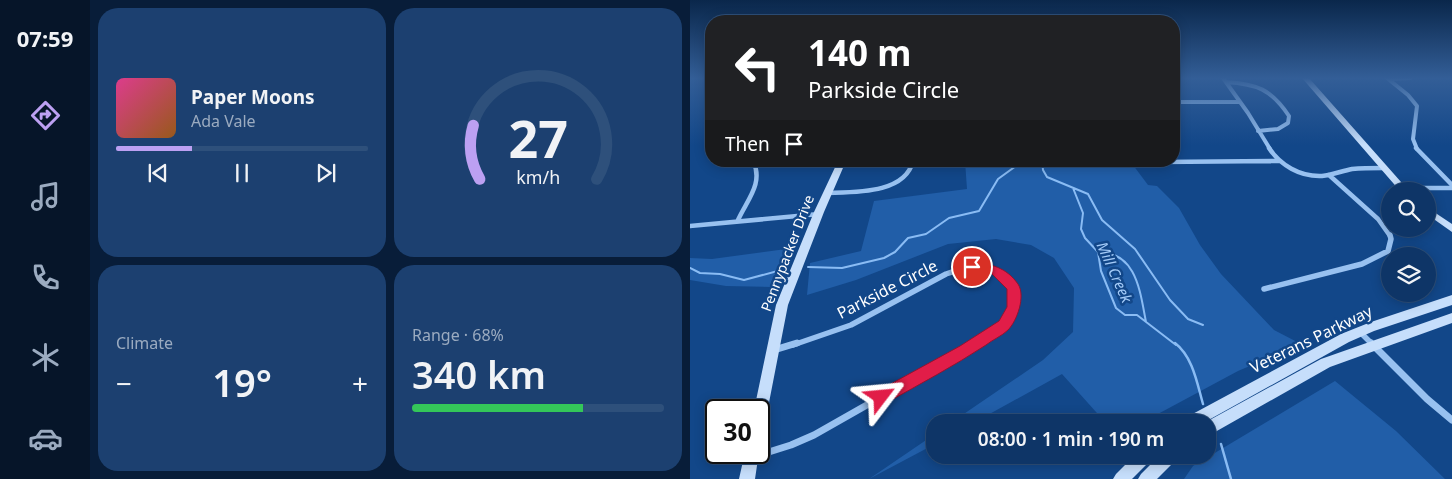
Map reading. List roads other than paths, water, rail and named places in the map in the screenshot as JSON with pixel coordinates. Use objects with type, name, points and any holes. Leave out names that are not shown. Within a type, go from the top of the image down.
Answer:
[{"type":"street","points":[[1258,131],[1282,128],[1288,123],[1289,116],[1278,100]]},
{"type":"street","points":[[1325,100],[1396,182]]},
{"type":"street","points":[[1412,100],[1417,106],[1413,139],[1416,148],[1452,186]]},
{"type":"street","points":[[1180,102],[1240,102],[1279,162],[1297,172],[1329,175],[1352,169],[1384,168]]},
{"type":"street","points":[[1180,161],[1279,162]]},
{"type":"street","points":[[738,220],[758,180],[756,167]]},
{"type":"street","name":"Pennypacker Drive","points":[[762,399],[771,350],[782,305],[818,214],[839,167]]},
{"type":"street","points":[[827,193],[887,186],[907,175],[912,167]]},
{"type":"street","points":[[1264,289],[1362,264],[1388,251],[1391,239],[1384,226],[1329,175]]},
{"type":"street","points":[[1436,187],[1452,186]]},
{"type":"street","points":[[690,226],[818,214]]},
{"type":"street","points":[[1436,217],[1452,229]]},
{"type":"street","name":"Parkside Circle","points":[[770,450],[791,445],[814,435],[1004,326],[1014,308],[1014,288],[994,269],[972,267],[951,272],[824,336],[771,350]]},
{"type":"street","name":"Veterans Parkway","points":[[1206,414],[1360,332],[1452,300]]},
{"type":"street","name":"Veterans Parkway","points":[[1216,424],[1305,373],[1346,354],[1452,318]]},
{"type":"street","points":[[1360,332],[1427,399],[1452,420]]},
{"type":"street","points":[[747,479],[750,464]]},
{"type":"street","points":[[1121,479],[1137,464]]},
{"type":"street","points":[[1146,479],[1162,464]]},
{"type":"waterway","points":[[808,267],[842,268],[884,258],[895,252],[908,238],[926,234],[949,218],[979,211],[998,179],[1015,167]]},
{"type":"waterway","points":[[1043,167],[1047,177],[1088,194],[1102,220],[1135,249],[1170,300],[1188,319],[1203,325]]},
{"type":"waterway","name":"Mill Creek","points":[[1073,188],[1083,213],[1081,229],[1085,238],[1098,252]]},
{"type":"waterway","points":[[1098,252],[1111,254],[1129,266],[1138,287],[1146,322]]},
{"type":"waterway","name":"Mill Creek","points":[[1098,252],[1101,271],[1116,308],[1125,315],[1137,315],[1146,322]]},
{"type":"waterway","points":[[690,268],[700,273],[720,274],[744,280],[785,269]]},
{"type":"waterway","name":"Mill Creek","points":[[1146,322],[1176,345]]},
{"type":"waterway","name":"Mill Creek","points":[[1175,343],[1186,355],[1190,363],[1203,404]]},
{"type":"waterway","name":"Mill Creek","points":[[1221,444],[1231,479]]}]
